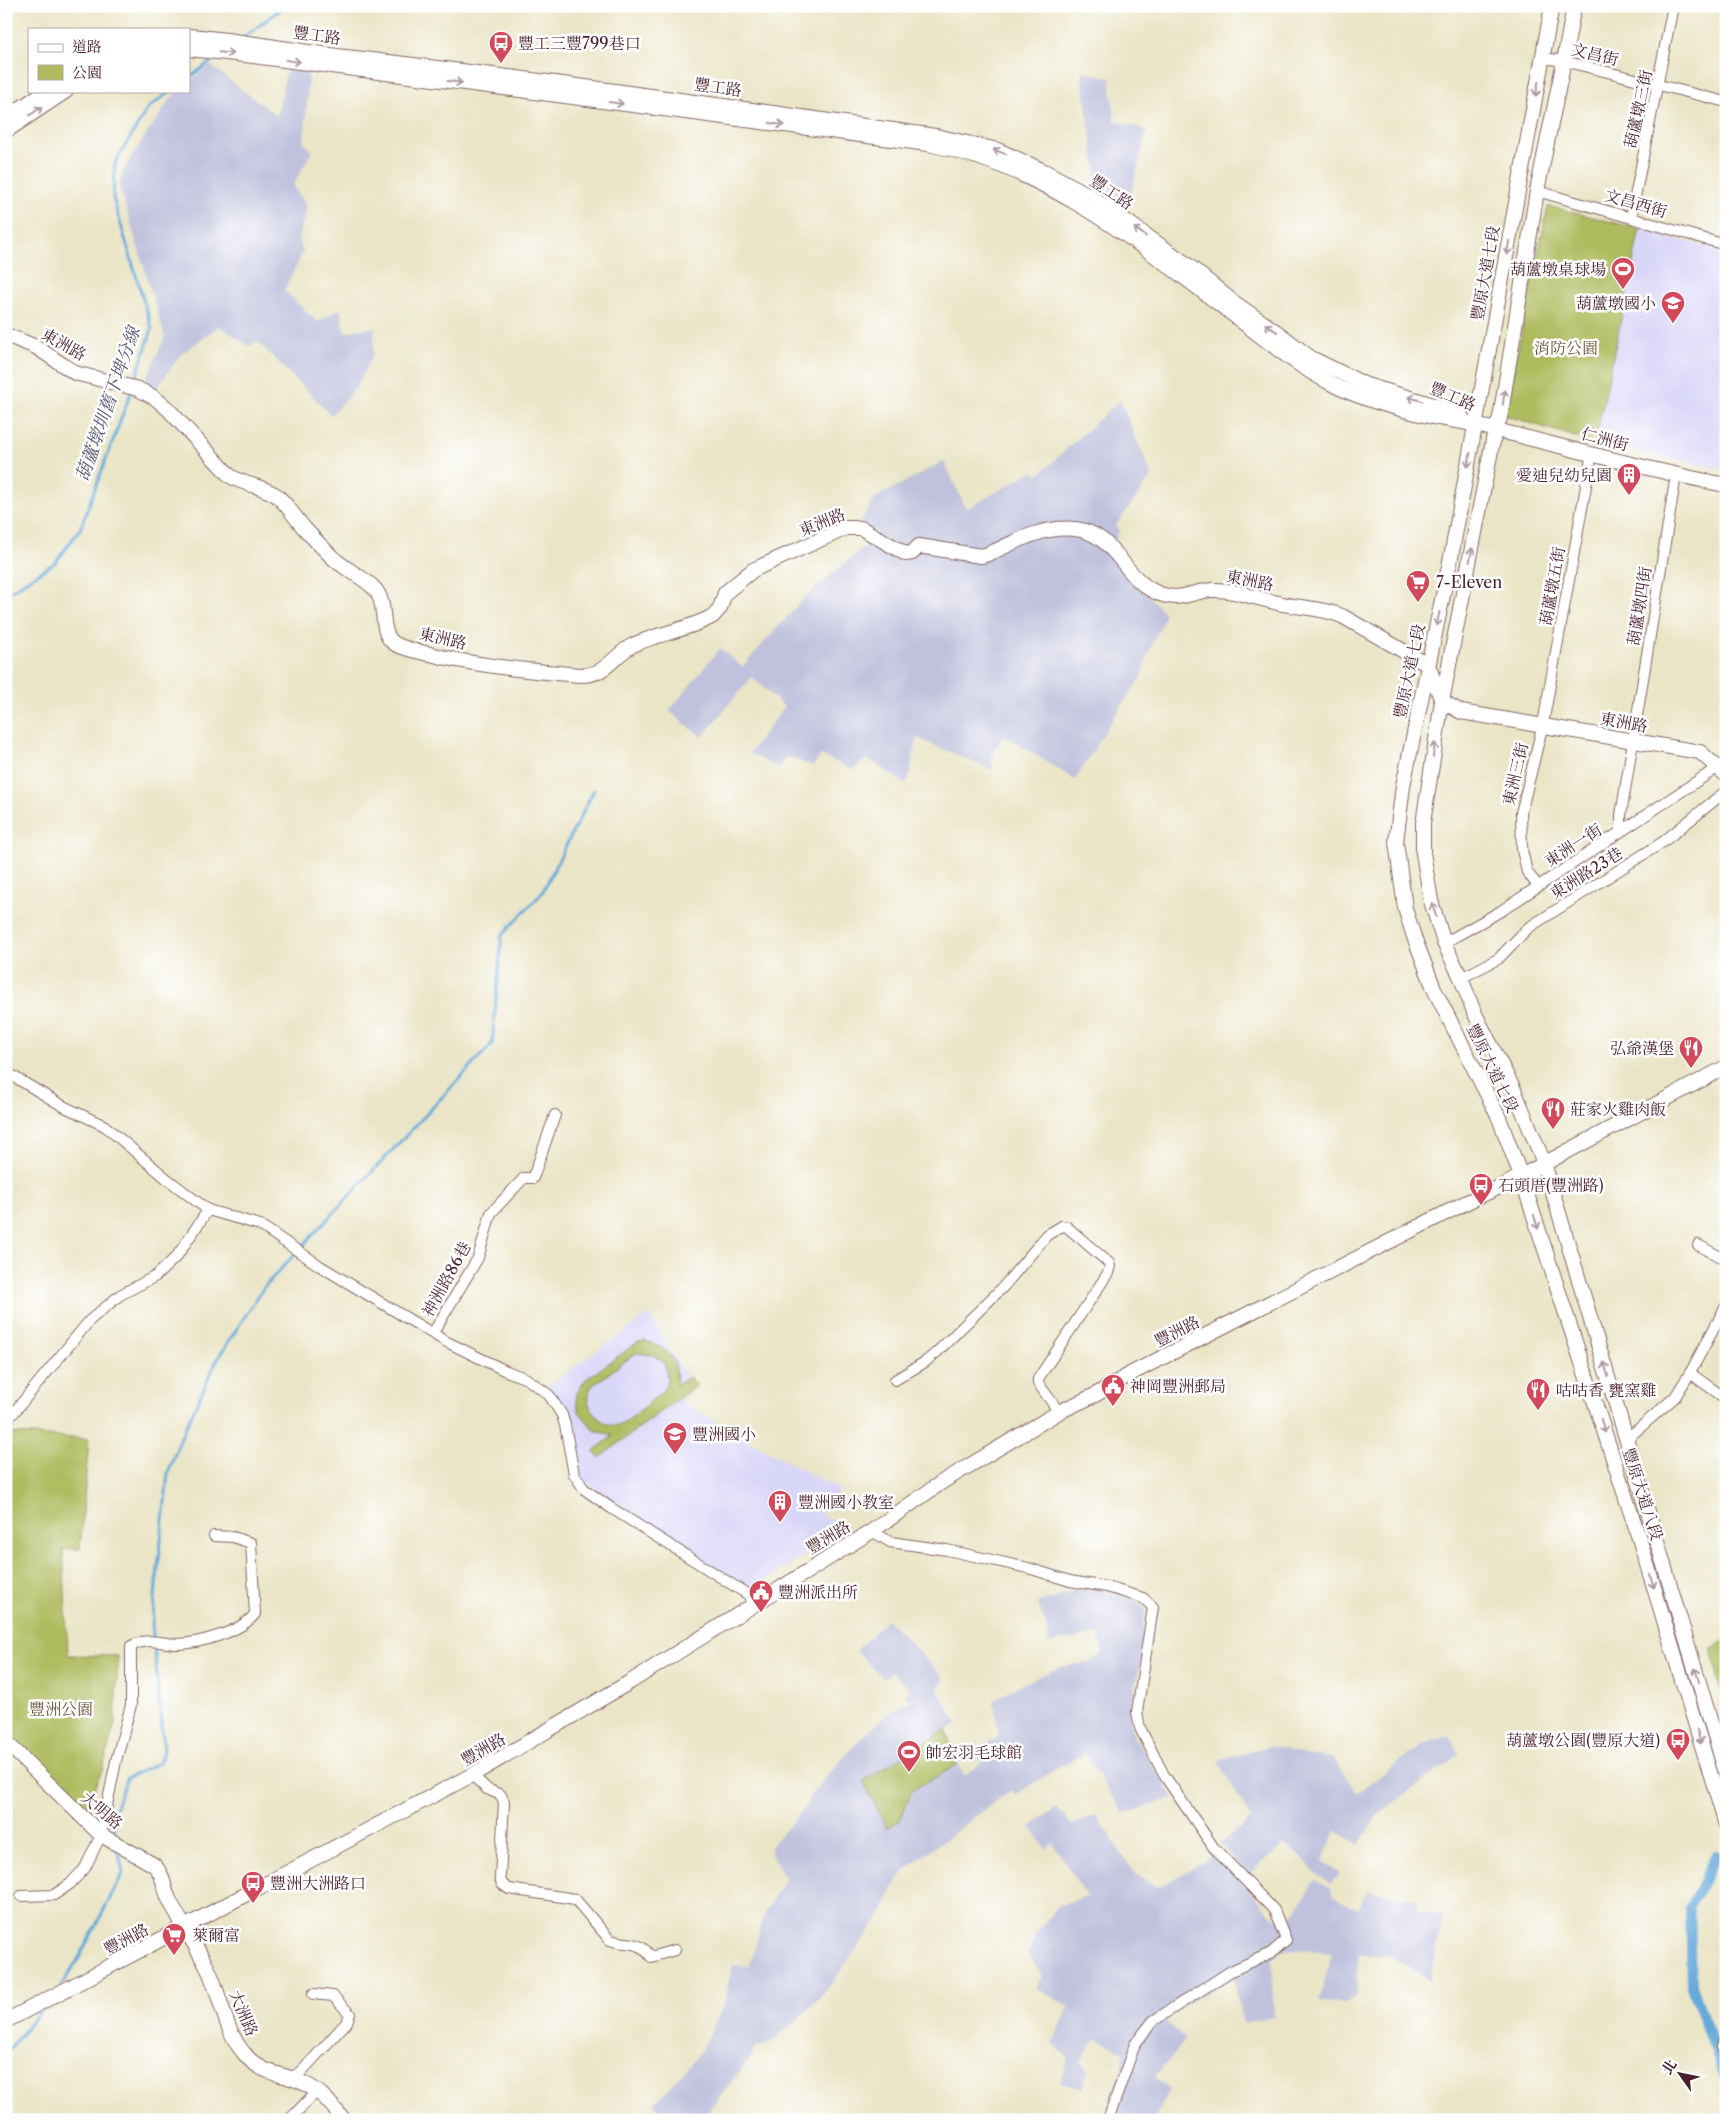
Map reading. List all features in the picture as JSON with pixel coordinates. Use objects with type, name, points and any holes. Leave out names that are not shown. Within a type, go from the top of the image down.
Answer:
[{"type":"street","name":"豐原大道七段","points":[[1521,1176],[1499,1118],[1435,991],[1414,937],[1405,908],[1396,842],[1403,786],[1476,425],[1552,6]]},
{"type":"street","name":"豐原大道七段","points":[[1544,1163],[1515,1092],[1474,1012],[1461,978],[1444,943],[1431,901],[1423,853],[1422,823],[1442,701],[1495,430],[1500,418],[1537,191],[1574,6]]},
{"type":"street","name":"葫蘆墩三街","points":[[1631,217],[1659,86],[1673,6]]},
{"type":"street","name":"豐工路","points":[[190,36],[214,39],[249,49]]},
{"type":"street","name":"豐工路","points":[[190,49],[206,51],[249,49],[310,53],[501,75],[907,131],[971,142],[998,150],[1044,171],[1091,196],[1311,358],[1366,385],[1444,408],[1476,425]]},
{"type":"street","name":"文昌街","points":[[1543,58],[1564,61],[1726,102]]},
{"type":"street","points":[[6,118],[45,92]]},
{"type":"street","points":[[6,131],[64,92]]},
{"type":"street","name":"文昌西街","points":[[1537,191],[1725,245]]},
{"type":"street","points":[[1725,245],[1726,230]]},
{"type":"street","name":"東洲路","points":[[6,336],[36,348],[75,373],[133,388],[168,409],[230,476],[262,488],[282,500],[306,530],[333,558],[374,588],[383,605],[384,626],[388,636],[397,645],[485,666],[580,675],[599,672],[632,646],[713,616],[720,608],[725,593],[753,570],[854,526],[861,528],[906,554],[912,553],[919,546],[981,556],[1045,531],[1065,528],[1082,530],[1104,540],[1138,580],[1148,589],[1161,595],[1186,596],[1211,590],[1330,611],[1428,664]]},
{"type":"street","name":"仁洲街","points":[[1476,425],[1592,453],[1676,476],[1726,485]]},
{"type":"street","name":"葫蘆墩五街","points":[[1542,724],[1592,453]]},
{"type":"street","name":"葫蘆墩四街","points":[[1621,831],[1621,814],[1676,476]]},
{"type":"street","points":[[1428,664],[1442,701]]},
{"type":"street","name":"東洲路","points":[[1442,701],[1462,712],[1700,752],[1723,768]]},
{"type":"street","name":"東洲三街","points":[[1538,886],[1527,872],[1522,850],[1521,812],[1542,724]]},
{"type":"street","name":"東洲一街","points":[[1444,943],[1501,911],[1621,831],[1723,768]]},
{"type":"street","name":"東洲路23巷","points":[[1461,978],[1498,959],[1528,928],[1663,842],[1726,791]]},
{"type":"street","name":"豐洲路","points":[[6,2021],[472,1775],[630,1682],[872,1532],[942,1482],[1059,1412],[1604,1133],[1726,1066]]},
{"type":"street","points":[[6,1072],[64,1106],[105,1126],[166,1178],[208,1210],[260,1225],[320,1266],[433,1333],[504,1370],[526,1378],[549,1395],[562,1415],[566,1425],[574,1474],[584,1489],[747,1594],[755,1603]]},
{"type":"street","name":"神洲路86巷","points":[[433,1333],[478,1258],[491,1213],[524,1178],[533,1178],[556,1115]]},
{"type":"street","name":"豐原大道八段","points":[[1544,1163],[1726,1772]]},
{"type":"street","name":"豐原大道八段","points":[[1521,1176],[1636,1529],[1726,1826]]},
{"type":"street","points":[[6,1422],[90,1320],[120,1295],[156,1276],[177,1256],[208,1210]]},
{"type":"street","points":[[895,1380],[925,1362],[937,1352],[1004,1286],[1047,1235],[1062,1226],[1067,1227],[1109,1262],[1110,1266],[1108,1273],[1038,1379],[1038,1383],[1059,1412]]},
{"type":"street","points":[[1698,1245],[1726,1260]]},
{"type":"street","points":[[1627,1439],[1675,1397],[1723,1320],[1726,1306]]},
{"type":"street","points":[[1690,1373],[1726,1399]]},
{"type":"street","points":[[872,1532],[890,1542],[946,1550],[1028,1568],[1070,1581],[1107,1587],[1143,1598],[1153,1607],[1136,1712],[1140,1728],[1164,1775],[1202,1833],[1274,1910],[1282,1926],[1286,1940],[1271,1953],[1231,1970],[1153,2021],[1135,2044],[1108,2120]]},
{"type":"street","points":[[21,1896],[54,1894],[70,1884],[85,1868],[101,1835],[116,1761],[131,1705],[131,1646],[137,1642],[153,1640],[176,1644],[193,1642],[232,1630],[250,1620],[255,1614],[251,1543],[234,1537],[214,1536]]},
{"type":"street","name":"大明路","points":[[6,1742],[101,1835],[154,1865],[161,1872],[168,1897],[185,1928]]},
{"type":"street","points":[[472,1775],[487,1789],[501,1795],[504,1802],[500,1878],[502,1884],[509,1889],[575,1899],[610,1940],[632,1943],[646,1949],[651,1957],[676,1950]]},
{"type":"street","name":"大洲路","points":[[185,1928],[208,1970],[242,2052],[264,2070],[291,2078],[317,2091],[344,2120]]},
{"type":"street","points":[[291,2078],[302,2071],[349,2018],[348,2011],[333,1996],[313,1994]]},
{"type":"street","points":[[1726,2038],[1723,2043],[1726,2054]]},
{"type":"street","points":[[289,2120],[317,2091]]},
{"type":"shaded area","points":[[210,65],[277,116],[287,67],[309,71],[304,142],[312,151],[293,186],[307,206],[299,238],[303,252],[284,290],[317,322],[340,309],[345,332],[375,327],[373,354],[356,388],[331,415],[257,341],[249,346],[219,326],[180,355],[155,391],[145,381],[165,337],[119,185],[124,169],[168,102],[177,92],[190,92],[190,81]]},
{"type":"shaded area","points":[[1084,71],[1110,78],[1115,121],[1147,130],[1126,215],[1100,199],[1082,76]]},
{"type":"shaded area","name":"葫蘆墩國小","points":[[1640,229],[1726,252],[1726,470],[1595,443]]},
{"type":"shaded area","points":[[1120,400],[1152,476],[1116,525],[1119,531],[1114,543],[1121,569],[1164,612],[1164,618],[1147,656],[1143,675],[1112,720],[1075,780],[1004,735],[993,753],[992,770],[917,738],[909,779],[905,783],[867,759],[853,770],[821,755],[813,766],[787,757],[779,768],[749,753],[784,707],[752,677],[702,737],[669,711],[720,648],[742,667],[805,597],[878,535],[860,522],[875,498],[944,461],[966,509],[1033,471],[1038,475]]},
{"type":"shaded area","name":"豐洲國小","points":[[649,1314],[691,1384],[681,1401],[741,1437],[840,1490],[820,1515],[850,1527],[745,1592],[575,1474],[573,1418],[546,1387]]},
{"type":"shaded area","points":[[1086,1585],[1117,1592],[1142,1604],[1145,1610],[1141,1661],[1131,1708],[1131,1724],[1134,1738],[1174,1797],[1139,1810],[1123,1813],[1085,1754],[1054,1770],[1015,1795],[1012,1790],[1004,1795],[905,1870],[892,1890],[883,1912],[832,1983],[803,2015],[767,2045],[756,2047],[751,2057],[702,2120],[671,2120],[654,2104],[691,2064],[705,2044],[724,2004],[732,1965],[749,1966],[765,1913],[785,1878],[771,1853],[770,1847],[809,1803],[807,1799],[860,1739],[887,1714],[911,1700],[905,1695],[910,1689],[892,1672],[884,1679],[856,1651],[887,1619],[945,1679],[937,1689],[958,1723],[943,1733],[960,1760],[958,1762],[964,1776],[982,1762],[973,1749],[996,1739],[999,1732],[993,1701],[1018,1686],[1060,1667],[1090,1662],[1103,1653],[1098,1634],[1049,1644],[1046,1624],[1037,1603],[1054,1599]]},
{"type":"shaded area","points":[[1450,1736],[1460,1754],[1377,1815],[1359,1845],[1335,1831],[1323,1861],[1340,1874],[1330,1884],[1289,1847],[1283,1845],[1248,1875],[1220,1844],[1251,1819],[1218,1761],[1269,1746],[1333,1758],[1357,1793],[1424,1744]]},
{"type":"shaded area","points":[[1056,1807],[1072,1825],[1096,1815],[1136,1875],[1158,1887],[1203,1863],[1215,1853],[1271,1914],[1286,1924],[1316,1880],[1330,1889],[1333,1895],[1357,1909],[1367,1891],[1417,1899],[1418,1911],[1443,1915],[1430,1981],[1388,1955],[1358,1955],[1356,1995],[1346,2003],[1319,2002],[1332,1953],[1295,1949],[1281,1951],[1271,1960],[1274,2017],[1243,2023],[1233,1977],[1164,2018],[1185,2040],[1155,2077],[1169,2089],[1154,2120],[1102,2120],[1122,2070],[1123,2052],[1097,2038],[1080,2062],[1088,2070],[1082,2089],[1060,2082],[1068,2058],[1053,2043],[1069,2007],[1036,1988],[1042,1975],[1028,1954],[1037,1931],[1059,1905],[1086,1896],[1053,1843],[1046,1849],[1030,1827]]},
{"type":"green space","name":"消防公園","points":[[1548,206],[1640,229],[1595,443],[1504,415]]},
{"type":"green space","points":[[645,1341],[654,1344],[671,1356],[676,1368],[676,1385],[690,1377],[697,1385],[599,1458],[593,1451],[613,1436],[594,1430],[579,1412],[576,1402],[577,1393],[585,1380],[638,1342]],"holes":[[[636,1353],[653,1355],[664,1363],[667,1379],[664,1389],[622,1424],[611,1425],[600,1420],[589,1405],[588,1394],[592,1386]]]},
{"type":"green space","name":"豐洲公園","points":[[6,1433],[89,1439],[80,1549],[63,1549],[68,1655],[118,1656],[115,1723],[102,1771],[84,1812],[6,1733]]},
{"type":"green space","points":[[1726,1640],[1726,1708],[1710,1649]]},
{"type":"green space","name":"帥宏羽毛球館","points":[[946,1730],[957,1765],[912,1790],[899,1821],[887,1828],[863,1781]]},
{"type":"waterway","name":"葫蘆墩圳舊下埤分線","points":[[244,37],[285,6]]},
{"type":"waterway","name":"葫蘆墩圳舊下埤分線","points":[[190,77],[217,57]]},
{"type":"waterway","name":"葫蘆墩圳舊下埤分線","points":[[134,384],[152,329],[113,198],[115,163],[148,108],[170,92]]},
{"type":"waterway","name":"葫蘆墩圳舊下埤分線","points":[[6,594],[56,562],[80,529],[131,392]]},
{"type":"waterway","points":[[115,1838],[113,1814],[127,1778],[159,1763],[164,1750],[152,1625],[168,1473],[181,1437],[218,1358],[264,1287],[492,1044],[502,935],[542,893],[594,790]]},
{"type":"waterway","points":[[61,1986],[80,1956],[123,1873],[118,1849]]},
{"type":"waterway","points":[[1716,1856],[1690,1907],[1692,1987],[1726,2078]]},
{"type":"waterway","points":[[6,2053],[43,2008]]},
{"type":"place","name":"豐工三豐799巷口","points":[[501,64]]},
{"type":"place","name":"葫蘆墩桌球場","points":[[1623,290]]},
{"type":"place","name":"葫蘆墩國小","points":[[1673,324]]},
{"type":"place","name":"愛迪兒幼兒園","points":[[1629,496]]},
{"type":"place","name":"7-Eleven","points":[[1418,603]]},
{"type":"place","name":"弘爺漢堡","points":[[1691,1069]]},
{"type":"place","name":"莊家火雞肉飯","points":[[1553,1130]]},
{"type":"place","name":"石頭厝(豐洲路)","points":[[1481,1206]]},
{"type":"place","name":"神岡豐洲郵局","points":[[1113,1407]]},
{"type":"place","name":"咕咕香 甕窯雞","points":[[1538,1411]]},
{"type":"place","name":"豐洲國小","points":[[675,1455]]},
{"type":"place","name":"豐洲國小教室","points":[[780,1523]]},
{"type":"place","name":"豐洲派出所","points":[[761,1613]]},
{"type":"place","name":"葫蘆墩公園(豐原大道)","points":[[1678,1761]]},
{"type":"place","name":"帥宏羽毛球館","points":[[909,1773]]},
{"type":"place","name":"豐洲大洲路口","points":[[253,1904]]},
{"type":"place","name":"萊爾富","points":[[174,1956]]}]
